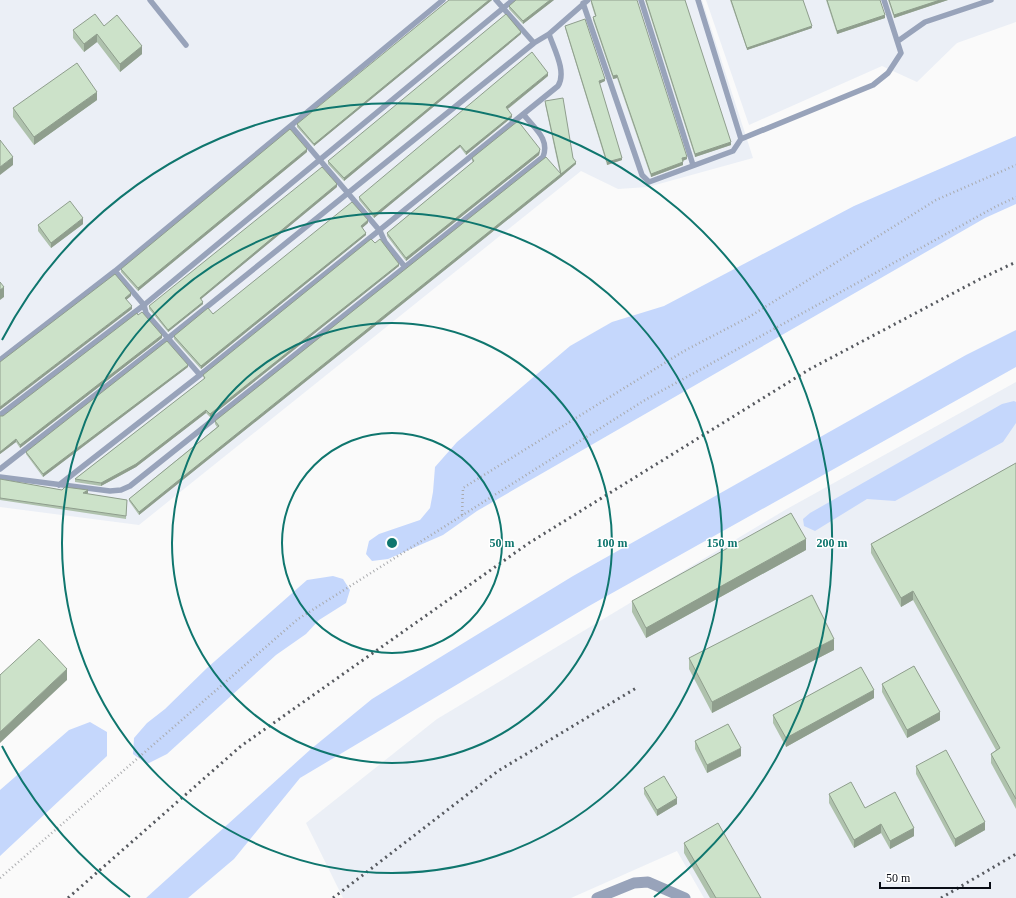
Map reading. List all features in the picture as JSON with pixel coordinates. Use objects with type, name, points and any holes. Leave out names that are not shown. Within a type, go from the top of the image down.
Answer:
[{"type":"street","points":[[596,898],[634,882],[648,882],[685,898]]},
{"type":"lane","points":[[150,0],[186,45]]},
{"type":"lane","points":[[0,360],[115,271],[443,0]]},
{"type":"lane","points":[[496,0],[534,43]]},
{"type":"lane","points":[[0,415],[144,305],[513,0]]},
{"type":"lane","points":[[0,469],[167,339],[534,43],[549,34],[588,0]]},
{"type":"lane","points":[[641,0],[692,165]]},
{"type":"lane","points":[[698,0],[741,139]]},
{"type":"lane","points":[[582,4],[642,175],[649,182],[732,151],[741,139],[873,85],[888,73],[901,53],[884,0]]},
{"type":"lane","points":[[898,41],[925,22],[991,0]]},
{"type":"lane","points":[[59,485],[200,376],[558,86],[562,80],[561,70],[549,34]]},
{"type":"lane","points":[[0,477],[110,491],[121,490],[130,486],[543,158],[546,149],[544,140],[524,115]]},
{"type":"lane","points":[[292,126],[320,161],[380,230],[385,242],[405,267]]},
{"type":"lane","points":[[115,271],[144,305],[146,313],[167,339],[200,376]]},
{"type":"path","points":[[462,515],[463,488],[684,350],[749,317],[936,200],[1016,165]]},
{"type":"path","points":[[0,878],[298,619],[645,400],[994,207],[1016,197]]},
{"type":"shaded area","points":[[0,0],[702,0],[753,158],[648,187],[618,189],[581,171],[139,525],[0,507]]},
{"type":"shaded area","points":[[706,0],[1016,0],[1016,22],[957,43],[917,82],[882,66],[749,125]]},
{"type":"shaded area","points":[[1016,136],[1016,204],[985,218],[477,511],[443,535],[388,559],[372,561],[366,554],[369,541],[379,534],[420,520],[430,508],[435,467],[457,442],[570,346],[612,322],[664,306],[854,206]]},
{"type":"shaded area","points":[[1016,330],[1016,367],[589,606],[300,778],[234,859],[188,898],[146,898],[311,749],[372,699],[573,576],[966,355]]},
{"type":"shaded area","points":[[1016,382],[1016,898],[704,898],[677,851],[571,898],[343,898],[306,823],[437,719],[785,510]]},
{"type":"shaded area","points":[[1014,401],[1016,402],[1016,423],[1003,442],[895,501],[867,499],[815,531],[804,526],[803,519],[810,513],[1002,404]]},
{"type":"shaded area","points":[[333,576],[343,579],[350,590],[346,603],[319,620],[306,634],[276,655],[167,754],[147,764],[133,754],[134,738],[147,723],[165,709],[207,668],[307,580]]},
{"type":"shaded area","points":[[90,722],[107,732],[107,756],[0,856],[0,790],[69,730]]},
{"type":"building","points":[[449,0],[489,0],[314,144],[297,124]]},
{"type":"building","points":[[516,0],[550,0],[523,21],[509,6]]},
{"type":"building","points":[[591,0],[637,0],[687,157],[682,158],[683,162],[651,174],[617,75],[613,76],[593,17],[596,16]]},
{"type":"building","points":[[646,0],[685,0],[731,142],[695,154]]},
{"type":"building","points":[[731,0],[803,0],[812,26],[747,48]]},
{"type":"building","points":[[827,0],[880,0],[885,15],[837,31]]},
{"type":"building","points":[[889,0],[940,0],[894,15]]},
{"type":"building","points":[[95,14],[104,26],[117,15],[142,46],[120,64],[97,34],[84,44],[73,30]]},
{"type":"building","points":[[506,14],[521,32],[344,178],[328,161]]},
{"type":"building","points":[[585,19],[605,79],[599,81],[622,158],[607,162],[565,26]]},
{"type":"building","points":[[532,52],[548,73],[506,107],[512,115],[466,152],[460,145],[374,215],[359,197]]},
{"type":"building","points":[[77,63],[97,92],[34,137],[13,108]]},
{"type":"building","points":[[563,98],[573,158],[576,162],[561,174],[545,101]]},
{"type":"building","points":[[518,121],[540,149],[539,152],[406,258],[387,233],[474,161],[472,158]]},
{"type":"building","points":[[290,129],[307,149],[138,288],[121,269]]},
{"type":"building","points":[[0,140],[13,157],[0,167]]},
{"type":"building","points":[[546,157],[561,174],[139,512],[129,499],[219,426],[215,421]]},
{"type":"building","points":[[322,167],[337,184],[200,298],[203,302],[168,330],[149,306]]},
{"type":"building","points":[[70,201],[83,218],[51,243],[38,225]]},
{"type":"building","points":[[352,202],[368,220],[361,226],[366,233],[201,366],[174,336],[208,308],[213,314]]},
{"type":"building","points":[[371,239],[375,243],[380,239],[399,264],[210,414],[206,410],[136,464],[101,483],[75,479],[205,378],[203,375]]},
{"type":"building","points":[[115,274],[131,293],[125,298],[132,306],[0,407],[0,362]]},
{"type":"building","points":[[0,282],[4,287],[0,290]]},
{"type":"building","points":[[142,312],[162,335],[20,445],[16,439],[0,452],[0,416],[3,416],[137,313],[138,315]]},
{"type":"building","points":[[167,341],[188,365],[43,474],[26,452]]},
{"type":"building","points":[[1016,463],[1016,799],[991,754],[1000,748],[913,591],[901,598],[871,544]]},
{"type":"building","points":[[0,479],[62,490],[65,487],[88,490],[83,493],[127,500],[126,516],[0,498]]},
{"type":"building","points":[[791,513],[806,539],[646,628],[632,601]]},
{"type":"building","points":[[812,595],[834,639],[712,702],[689,658]]},
{"type":"building","points":[[39,639],[67,669],[0,732],[0,675]]},
{"type":"building","points":[[914,666],[940,712],[907,730],[882,684]]},
{"type":"building","points":[[861,667],[874,690],[786,738],[773,715]]},
{"type":"building","points":[[728,724],[741,748],[707,765],[695,741]]},
{"type":"building","points":[[946,750],[985,822],[955,839],[916,766]]},
{"type":"building","points":[[664,776],[677,798],[657,810],[644,788]]},
{"type":"building","points":[[851,782],[865,808],[895,792],[914,828],[890,841],[881,824],[854,840],[829,794]]},
{"type":"building","points":[[718,823],[761,898],[716,898],[684,843]]},
{"type":"railway","points":[[68,898],[241,746],[529,543],[810,369],[980,279],[1016,262]]},
{"type":"railway","points":[[333,898],[498,771],[638,687]]},
{"type":"railway","points":[[941,898],[1016,854]]}]
